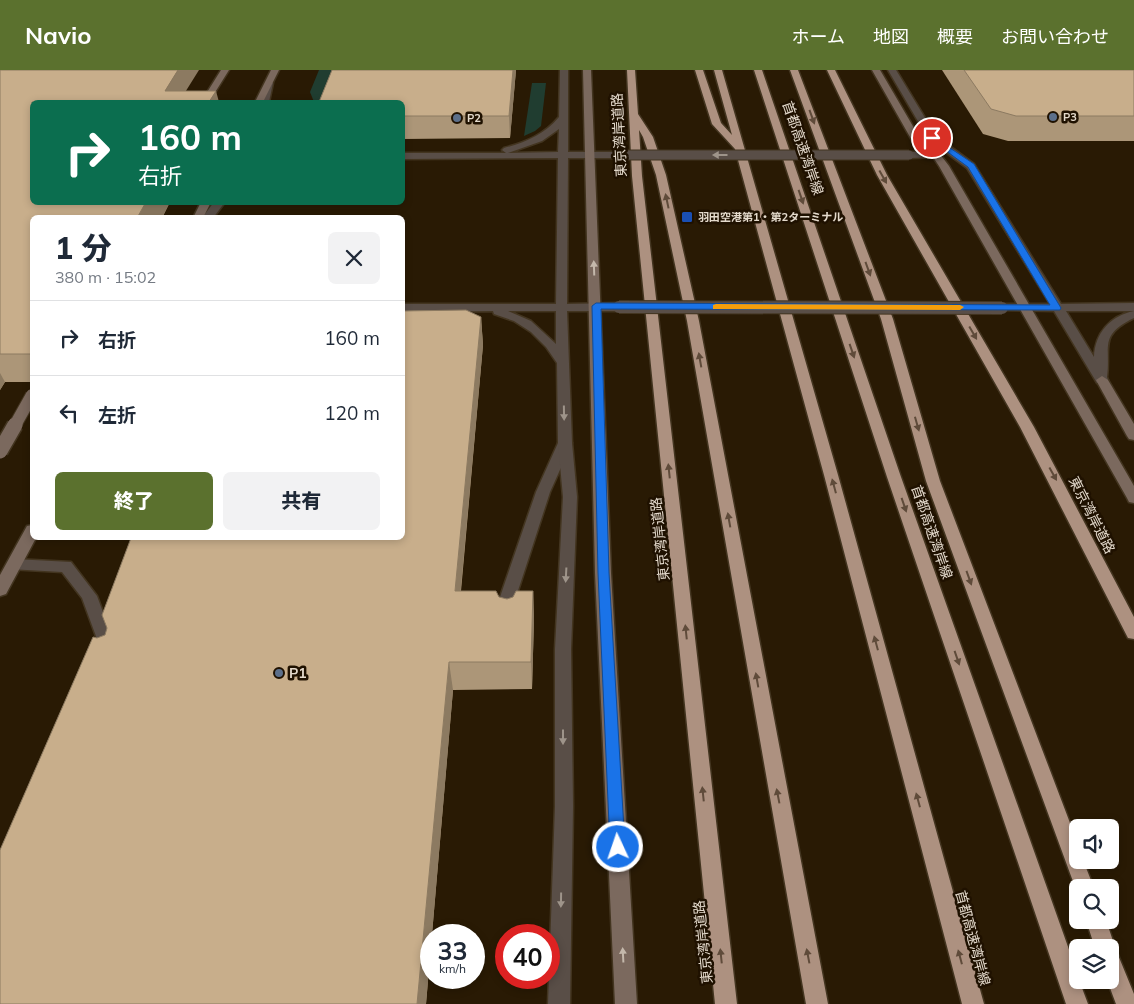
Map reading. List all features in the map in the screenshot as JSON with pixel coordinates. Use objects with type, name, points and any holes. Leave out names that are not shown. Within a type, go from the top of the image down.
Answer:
[{"type":"highway","name":"東京湾岸道路","points":[[631,70],[637,176],[726,1004]]},
{"type":"highway","points":[[699,70],[717,124],[739,150]]},
{"type":"highway","name":"首都高速湾岸線","points":[[718,70],[831,475],[973,1004]]},
{"type":"highway","name":"首都高速湾岸線","points":[[758,70],[894,477],[1077,1004]]},
{"type":"highway","points":[[794,70],[887,319],[933,481],[1081,879]]},
{"type":"highway","name":"東京湾岸道路","points":[[831,70],[882,175],[1032,436],[1134,633]]},
{"type":"highway","points":[[635,116],[648,137],[661,175],[693,321],[817,1004]]},
{"type":"highway","points":[[1119,982],[1127,1004]]},
{"type":"street","points":[[206,100],[225,70]]},
{"type":"street","points":[[260,100],[275,70]]},
{"type":"street","points":[[559,1004],[564,806],[563,649],[570,497],[565,443],[561,290],[564,70]]},
{"type":"street","points":[[587,70],[604,573],[626,1004]]},
{"type":"street","points":[[876,70],[917,142],[936,156],[944,166],[1134,498]]},
{"type":"street","points":[[892,70],[932,138],[971,166],[1056,308],[1102,380],[1134,436]]},
{"type":"street","points":[[266,100],[269,83]]},
{"type":"street","points":[[476,156],[528,145],[544,138],[554,130],[564,117]]},
{"type":"street","points":[[405,156],[936,156]]},
{"type":"street","points":[[405,308],[562,308],[596,306],[1134,307]]},
{"type":"street","points":[[476,308],[508,314],[527,324],[553,345],[563,364]]},
{"type":"street","points":[[1102,380],[1101,343],[1109,329],[1121,320],[1134,314]]},
{"type":"street","points":[[0,451],[30,398]]},
{"type":"street","points":[[508,619],[507,600],[543,492],[565,443]]},
{"type":"street","points":[[0,590],[30,534]]},
{"type":"street","points":[[14,565],[66,566],[90,596],[112,657]]},
{"type":"green space","points":[[319,70],[340,70],[328,100],[313,100],[310,92]]},
{"type":"green space","points":[[532,83],[546,83],[541,126],[524,136]]},
{"type":"building","points":[[0,70],[178,70],[165,91],[216,91],[210,100],[30,100],[30,205],[144,205],[139,215],[30,215],[30,354],[0,354]]},
{"type":"building","name":"P2","points":[[332,70],[513,70],[509,116],[405,116],[405,100],[320,100]]},
{"type":"building","points":[[964,70],[1134,70],[1134,116],[1016,116],[991,109]]},
{"type":"building","name":"P1","points":[[466,310],[481,317],[455,591],[496,591],[499,597],[507,599],[513,597],[516,591],[533,591],[531,662],[449,662],[424,924],[420,924],[420,972],[417,1004],[0,1004],[0,850],[93,637],[97,638],[105,635],[107,628],[102,615],[130,540],[405,540],[405,311]]},
{"type":"slow traffic","points":[[716,307],[960,307]]},
{"type":"place","name":"P3","points":[[1053,117]]},
{"type":"place","name":"P2","points":[[457,118]]},
{"type":"place","name":"羽田空港第1・第2ターミナル","points":[[687,217]]},
{"type":"place","name":"P1","points":[[279,673]]},
{"type":"route","points":[[618,847],[604,573],[596,306],[1056,308],[969,163],[939,145],[932,138]]}]
